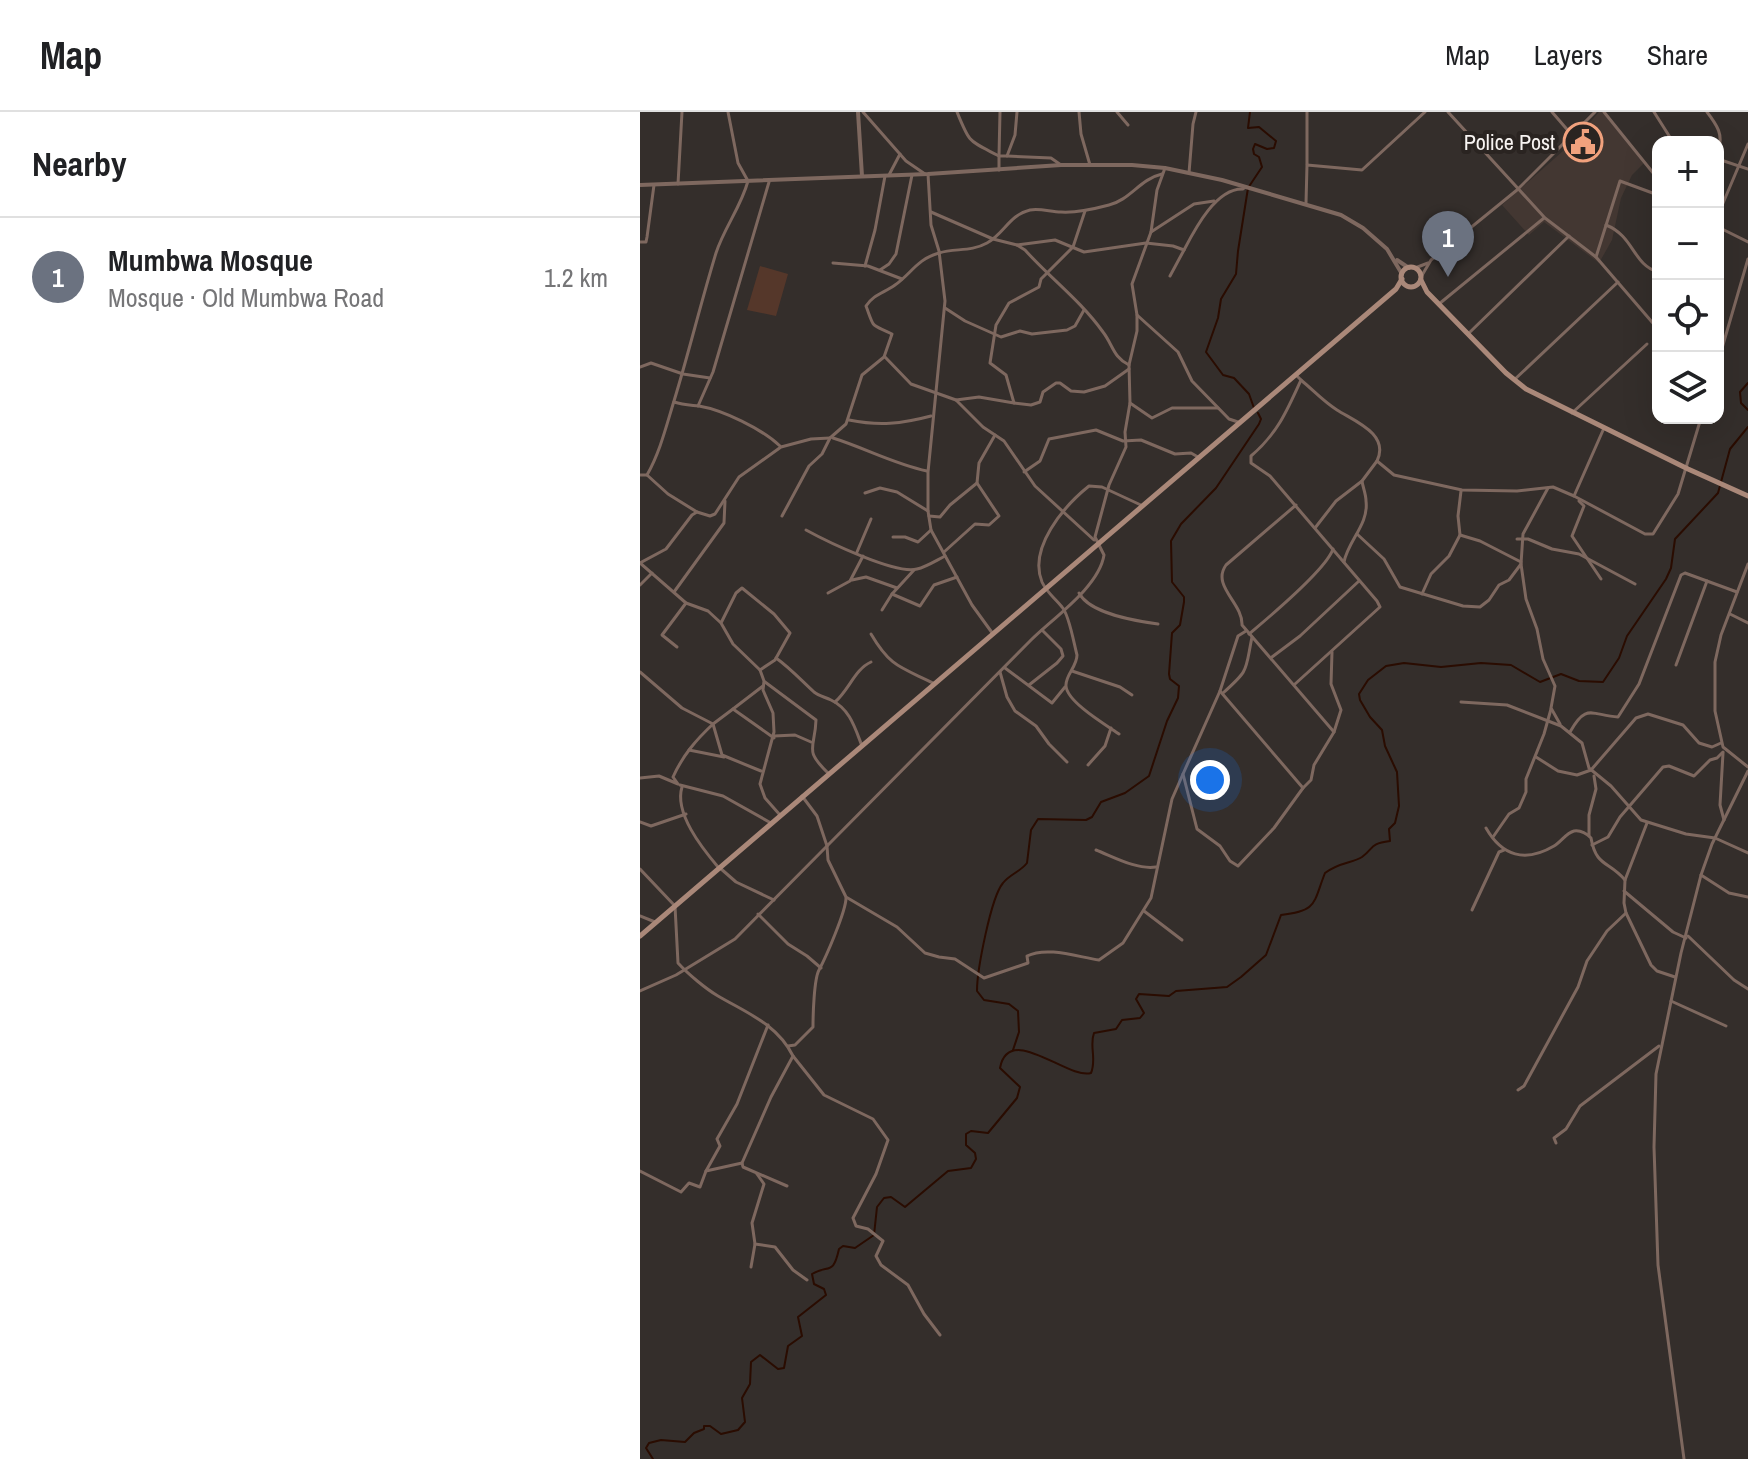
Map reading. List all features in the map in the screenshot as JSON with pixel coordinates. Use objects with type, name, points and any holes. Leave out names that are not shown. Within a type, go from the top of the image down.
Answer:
[{"type":"main road","points":[[640,936],[1046,590],[1096,542],[1299,378],[1396,289],[1402,276],[1412,268],[1427,292],[1514,380],[1572,413],[1748,496]]},
{"type":"main road","points":[[1402,276],[1411,287]]},
{"type":"main road","points":[[1411,287],[1421,278]]},
{"type":"main road","points":[[1396,289],[1411,287],[1427,292]]},
{"type":"street","points":[[678,184],[682,112]]},
{"type":"street","points":[[640,477],[647,475],[657,456],[716,254],[728,222],[741,203],[748,181],[738,163],[728,112]]},
{"type":"street","points":[[861,112],[900,154],[927,174],[945,308],[928,472],[928,514],[931,530],[993,634]]},
{"type":"street","points":[[861,112],[862,176]]},
{"type":"street","points":[[957,112],[964,135],[999,156],[1051,158],[1061,165]]},
{"type":"street","points":[[999,170],[1000,112]]},
{"type":"street","points":[[1007,156],[1015,135],[1017,112]]},
{"type":"street","points":[[1079,112],[1081,134],[1090,165]]},
{"type":"street","points":[[1117,112],[1128,125]]},
{"type":"street","points":[[1189,173],[1196,112]]},
{"type":"street","points":[[1306,203],[1307,112]]},
{"type":"street","points":[[1307,165],[1362,170],[1425,112]]},
{"type":"street","points":[[1448,112],[1545,218],[1596,257],[1652,322]]},
{"type":"street","points":[[1552,112],[1571,134]]},
{"type":"street","points":[[640,185],[912,175],[1061,165],[1165,168],[1306,203],[1341,215],[1363,228],[1395,259],[1412,268],[1428,263],[1517,190],[1595,112]]},
{"type":"street","points":[[1604,112],[1652,172]]},
{"type":"street","points":[[1654,112],[1669,136]]},
{"type":"street","points":[[1707,112],[1720,130],[1720,136]]},
{"type":"street","points":[[1721,208],[1748,144]]},
{"type":"street","points":[[865,266],[887,176],[900,154]]},
{"type":"street","points":[[1724,161],[1748,169]]},
{"type":"street","points":[[1096,542],[1108,491],[1127,441],[1129,367],[1137,331],[1132,284],[1151,232],[1165,168]]},
{"type":"street","points":[[782,516],[808,468],[849,420],[862,375],[884,357],[892,334],[870,322],[866,305],[878,292],[890,288],[911,268],[939,253],[974,249],[993,239],[1009,220],[1032,210],[1085,211],[1123,199],[1146,179],[1162,174]]},
{"type":"street","points":[[880,270],[896,254],[912,175]]},
{"type":"street","points":[[698,406],[710,378],[770,180]]},
{"type":"street","points":[[1596,257],[1620,181],[1652,192]]},
{"type":"street","points":[[640,242],[646,242],[654,185]]},
{"type":"street","points":[[1170,276],[1195,230],[1216,201],[1229,190],[1248,188]]},
{"type":"street","points":[[1151,232],[1194,204],[1216,201]]},
{"type":"street","points":[[930,211],[993,239],[1017,245],[1055,240],[1084,252],[1146,243],[1184,250]]},
{"type":"street","points":[[1014,403],[1006,375],[990,363],[998,320],[1010,301],[1039,287],[1041,279],[1073,247],[1085,211]]},
{"type":"street","points":[[1439,304],[1545,218]]},
{"type":"street","points":[[1606,225],[1623,234],[1641,261],[1652,269]]},
{"type":"street","points":[[1724,230],[1748,242]]},
{"type":"street","points":[[1469,333],[1569,236]]},
{"type":"street","points":[[1017,245],[1049,271],[1105,334],[1115,356],[1129,367]]},
{"type":"street","points":[[1395,259],[1402,276]]},
{"type":"street","points":[[1721,352],[1748,259]]},
{"type":"street","points":[[833,263],[865,266],[902,279]]},
{"type":"street","points":[[1421,278],[1428,263]]},
{"type":"street","points":[[1514,380],[1618,282]]},
{"type":"street","points":[[945,308],[994,336],[1020,331],[1032,334],[1067,330],[1075,326],[1084,310]]},
{"type":"street","points":[[1137,315],[1178,352],[1190,380],[1229,419],[1242,422]]},
{"type":"street","points":[[1572,413],[1647,344]]},
{"type":"street","points":[[640,991],[684,970],[735,939],[1064,609],[1096,576],[1102,564],[1104,555],[1096,542],[1024,472],[1006,443],[956,400],[911,384],[884,357]]},
{"type":"street","points":[[640,367],[651,363],[683,374],[710,378]]},
{"type":"street","points":[[956,400],[979,397],[1031,405],[1040,402],[1046,388],[1058,383],[1077,392],[1105,386],[1129,367]]},
{"type":"street","points":[[1294,685],[1380,607],[1270,476],[1252,465],[1250,459],[1268,443],[1299,378],[1334,409],[1369,430],[1379,444],[1380,455],[1362,481],[1347,490],[1315,528]]},
{"type":"street","points":[[674,402],[698,406],[742,422],[781,447]]},
{"type":"street","points":[[1130,403],[1152,418],[1172,408],[1218,408]]},
{"type":"street","points":[[850,413],[857,421]]},
{"type":"street","points":[[849,420],[869,425],[898,423],[933,415]]},
{"type":"street","points":[[1229,419],[1230,433]]},
{"type":"street","points":[[1377,461],[1394,475],[1462,490],[1558,488],[1645,534],[1653,534],[1678,494],[1699,424]]},
{"type":"street","points":[[1574,496],[1604,428]]},
{"type":"street","points":[[1024,472],[1040,461],[1051,438],[1096,430],[1127,441],[1141,440],[1175,454],[1191,453],[1201,459]]},
{"type":"street","points":[[882,610],[914,570],[944,554],[974,524],[989,525],[999,516],[977,483],[979,463],[995,435]]},
{"type":"street","points":[[647,475],[668,494],[697,512],[712,516],[739,477],[781,447],[811,439],[832,438],[868,450],[891,462],[928,472]]},
{"type":"street","points":[[1344,562],[1345,553],[1357,534],[1366,507],[1362,481]]},
{"type":"street","points":[[865,493],[880,488],[897,492],[928,514],[940,517],[977,483]]},
{"type":"street","points":[[1005,668],[1053,703],[1066,686],[1077,655],[1064,609],[1046,590],[1040,575],[1040,557],[1052,525],[1089,486],[1098,486],[1143,506]]},
{"type":"street","points":[[1495,840],[1494,834],[1509,814],[1519,808],[1526,792],[1526,779],[1551,708],[1554,683],[1548,673],[1526,599],[1520,539],[1548,488]]},
{"type":"street","points":[[1422,594],[1431,574],[1449,556],[1460,535],[1458,516],[1462,490]]},
{"type":"street","points":[[1574,496],[1584,506],[1572,536],[1601,579]]},
{"type":"street","points":[[674,592],[724,523],[725,501]]},
{"type":"street","points":[[846,897],[897,927],[925,953],[955,959],[984,978],[1028,963],[1027,956],[1032,953],[1057,953],[1101,960],[1123,943],[1144,911],[1155,885],[1156,867],[1171,815],[1172,799],[1222,692],[1242,625],[1242,616],[1222,583],[1222,571],[1296,505]]},
{"type":"street","points":[[697,512],[666,549],[640,563],[686,603],[708,611],[721,623],[733,644],[760,670],[773,713],[774,737],[762,771],[762,791],[780,815]]},
{"type":"street","points":[[857,552],[871,519]]},
{"type":"street","points":[[1309,521],[1320,519]]},
{"type":"street","points":[[806,530],[834,545],[887,565],[914,570]]},
{"type":"street","points":[[893,537],[918,542],[931,530]]},
{"type":"street","points":[[1357,534],[1384,559],[1400,587],[1469,607],[1480,607],[1489,600],[1521,563]]},
{"type":"street","points":[[1460,535],[1480,541],[1521,563]]},
{"type":"street","points":[[1520,539],[1566,550],[1635,584]]},
{"type":"street","points":[[1238,636],[1249,634],[1330,558],[1333,549]]},
{"type":"street","points":[[1330,558],[1345,553]]},
{"type":"street","points":[[851,580],[863,556]]},
{"type":"street","points":[[1724,820],[1720,810],[1724,751],[1715,711],[1715,662],[1721,635],[1748,564]]},
{"type":"street","points":[[640,585],[652,573]]},
{"type":"street","points":[[1569,732],[1576,719],[1586,712],[1618,717],[1639,684],[1679,577],[1685,573],[1737,592]]},
{"type":"street","points":[[828,593],[851,580],[866,577],[897,588]]},
{"type":"street","points":[[892,594],[920,606],[934,585],[957,577]]},
{"type":"street","points":[[1272,657],[1359,581]]},
{"type":"street","points":[[1676,665],[1707,581]]},
{"type":"street","points":[[721,623],[736,593],[745,589],[789,630],[788,641],[776,658],[760,670]]},
{"type":"street","points":[[1079,593],[1086,604],[1158,624]]},
{"type":"street","points":[[677,647],[662,635],[686,603]]},
{"type":"street","points":[[1730,614],[1748,623]]},
{"type":"street","points":[[1242,625],[1334,732]]},
{"type":"street","points":[[1029,685],[1063,656],[1061,649],[1042,630]]},
{"type":"street","points":[[871,634],[893,664],[935,684]]},
{"type":"street","points":[[1222,692],[1244,673],[1249,662],[1249,634]]},
{"type":"street","points":[[1183,774],[1197,829],[1220,846],[1236,866],[1274,828],[1311,780],[1314,765],[1334,732],[1341,710],[1331,684],[1332,652]]},
{"type":"street","points":[[776,658],[818,695],[835,702],[855,724],[862,746]]},
{"type":"street","points":[[835,702],[864,665],[871,662]]},
{"type":"street","points":[[1072,671],[1120,687],[1132,695]]},
{"type":"street","points":[[640,672],[682,708],[713,724],[724,757]]},
{"type":"street","points":[[1000,672],[1007,697],[1015,711],[1036,726],[1067,762]]},
{"type":"street","points":[[764,683],[713,724],[688,750],[673,777],[680,785],[679,798],[696,840],[736,882],[774,900]]},
{"type":"street","points":[[764,683],[816,720],[811,742],[813,755],[829,774]]},
{"type":"street","points":[[1066,686],[1071,696],[1085,709],[1119,734]]},
{"type":"street","points":[[1222,692],[1303,788]]},
{"type":"street","points":[[1461,702],[1507,705],[1548,719],[1583,744],[1596,789],[1589,815],[1592,845],[1599,860],[1625,880]]},
{"type":"street","points":[[1551,708],[1561,726]]},
{"type":"street","points":[[733,709],[774,737],[795,735],[811,742]]},
{"type":"street","points":[[1536,757],[1558,771],[1577,775],[1592,772],[1636,718],[1643,714],[1685,726],[1699,743],[1712,747],[1721,743]]},
{"type":"street","points":[[1088,765],[1105,746],[1111,728]]},
{"type":"street","points":[[688,750],[724,757],[762,771]]},
{"type":"street","points":[[1684,1459],[1658,1265],[1654,1120],[1656,1074],[1701,875],[1715,838],[1748,772],[1724,751]]},
{"type":"street","points":[[1592,845],[1608,837],[1628,807],[1663,767],[1669,766],[1694,776],[1724,751]]},
{"type":"street","points":[[1592,772],[1611,786],[1628,807],[1647,823],[1715,838],[1748,853]]},
{"type":"street","points":[[640,778],[659,776],[723,796],[771,823]]},
{"type":"street","points":[[788,1046],[795,1045],[813,1027],[817,978],[846,906],[846,897],[828,860],[827,846],[817,816],[802,796]]},
{"type":"street","points":[[640,822],[651,826],[686,814]]},
{"type":"street","points":[[1647,823],[1625,880],[1626,913],[1651,965],[1657,971],[1676,978]]},
{"type":"street","points":[[1486,828],[1510,854],[1533,855],[1553,847],[1574,831],[1589,835]]},
{"type":"street","points":[[1096,850],[1131,864],[1156,867]]},
{"type":"street","points":[[1472,910],[1493,861],[1504,850]]},
{"type":"street","points":[[640,869],[675,906],[676,960],[684,970],[718,996],[768,1025],[788,1046],[824,1095],[873,1119],[888,1140],[876,1174],[853,1218],[856,1226],[868,1229],[883,1241],[876,1256],[881,1265],[908,1285],[940,1335]]},
{"type":"street","points":[[1701,875],[1729,893],[1748,897]]},
{"type":"street","points":[[1624,891],[1748,989]]},
{"type":"street","points":[[1144,911],[1182,940]]},
{"type":"street","points":[[1518,1090],[1524,1086],[1567,1008],[1587,961],[1607,931],[1626,913]]},
{"type":"street","points":[[758,914],[788,944],[821,968]]},
{"type":"street","points":[[640,916],[656,922]]},
{"type":"street","points":[[1671,1001],[1726,1026]]},
{"type":"street","points":[[640,1171],[681,1192],[689,1183],[700,1187],[720,1146],[717,1139],[737,1104],[768,1025]]},
{"type":"street","points":[[1556,1143],[1554,1138],[1566,1129],[1580,1106],[1661,1043]]},
{"type":"street","points":[[742,1163],[793,1056]]},
{"type":"street","points":[[706,1171],[742,1163]]},
{"type":"street","points":[[742,1163],[743,1167],[787,1186]]},
{"type":"street","points":[[751,1267],[755,1244],[752,1223],[764,1184],[757,1174]]},
{"type":"street","points":[[755,1244],[775,1247],[793,1270],[807,1280]]},
{"type":"shaded area","points":[[1599,112],[1606,112],[1644,163],[1632,175],[1621,198],[1612,240],[1599,263],[1544,222],[1529,235],[1502,205],[1572,143]]},
{"type":"shaded area","points":[[760,266],[788,274],[776,316],[747,310]]},
{"type":"waterway","points":[[1250,112],[1248,128],[1259,127],[1276,141],[1274,148],[1267,149],[1255,144],[1253,149],[1262,167],[1248,188],[1236,274],[1221,299],[1206,352],[1223,375],[1234,378],[1249,394],[1254,408]]},
{"type":"waterway","points":[[1748,383],[1740,392],[1741,403],[1748,410]]},
{"type":"waterway","points":[[1013,1050],[1019,1032],[1018,1011],[1009,1004],[984,1000],[977,991],[979,967],[998,891],[1027,863],[1031,830],[1038,819],[1086,820],[1092,817],[1101,802],[1125,793],[1149,776],[1178,698],[1179,686],[1170,679],[1169,674],[1172,633],[1180,625],[1184,597],[1172,582],[1171,541],[1181,524],[1216,488],[1259,424],[1261,419],[1258,413]]},
{"type":"waterway","points":[[653,1459],[646,1448],[649,1443],[661,1440],[685,1442],[704,1426],[710,1426],[721,1434],[738,1430],[745,1422],[742,1398],[750,1384],[751,1362],[760,1355],[778,1369],[784,1368],[788,1346],[802,1336],[798,1317],[826,1295],[824,1289],[814,1284],[812,1274],[830,1268],[843,1246],[855,1248],[874,1235],[877,1207],[884,1198],[891,1197],[905,1207],[948,1171],[971,1168],[976,1159],[975,1153],[966,1145],[966,1134],[971,1131],[988,1133],[1017,1098],[1020,1087],[1000,1068],[1006,1055],[1015,1050],[1027,1051],[1068,1069],[1091,1073],[1094,1033],[1116,1029],[1122,1020],[1140,1018],[1144,1013],[1136,999],[1139,994],[1169,996],[1176,991],[1227,987],[1266,955],[1281,915],[1302,911],[1312,904],[1325,873],[1362,857],[1375,845],[1390,841],[1389,829],[1395,823],[1399,806],[1397,772],[1385,746],[1382,730],[1360,700],[1359,694],[1368,680],[1386,666],[1404,663],[1441,667],[1481,663],[1511,665],[1540,682],[1561,674],[1579,681],[1603,682],[1619,658],[1627,636],[1666,579],[1671,568],[1675,539],[1718,493],[1730,449],[1748,427]]},
{"type":"place","name":"Police Post","points":[[1583,142]]},
{"type":"place","name":"Mumbwa Mosque","points":[[1448,277]]}]
